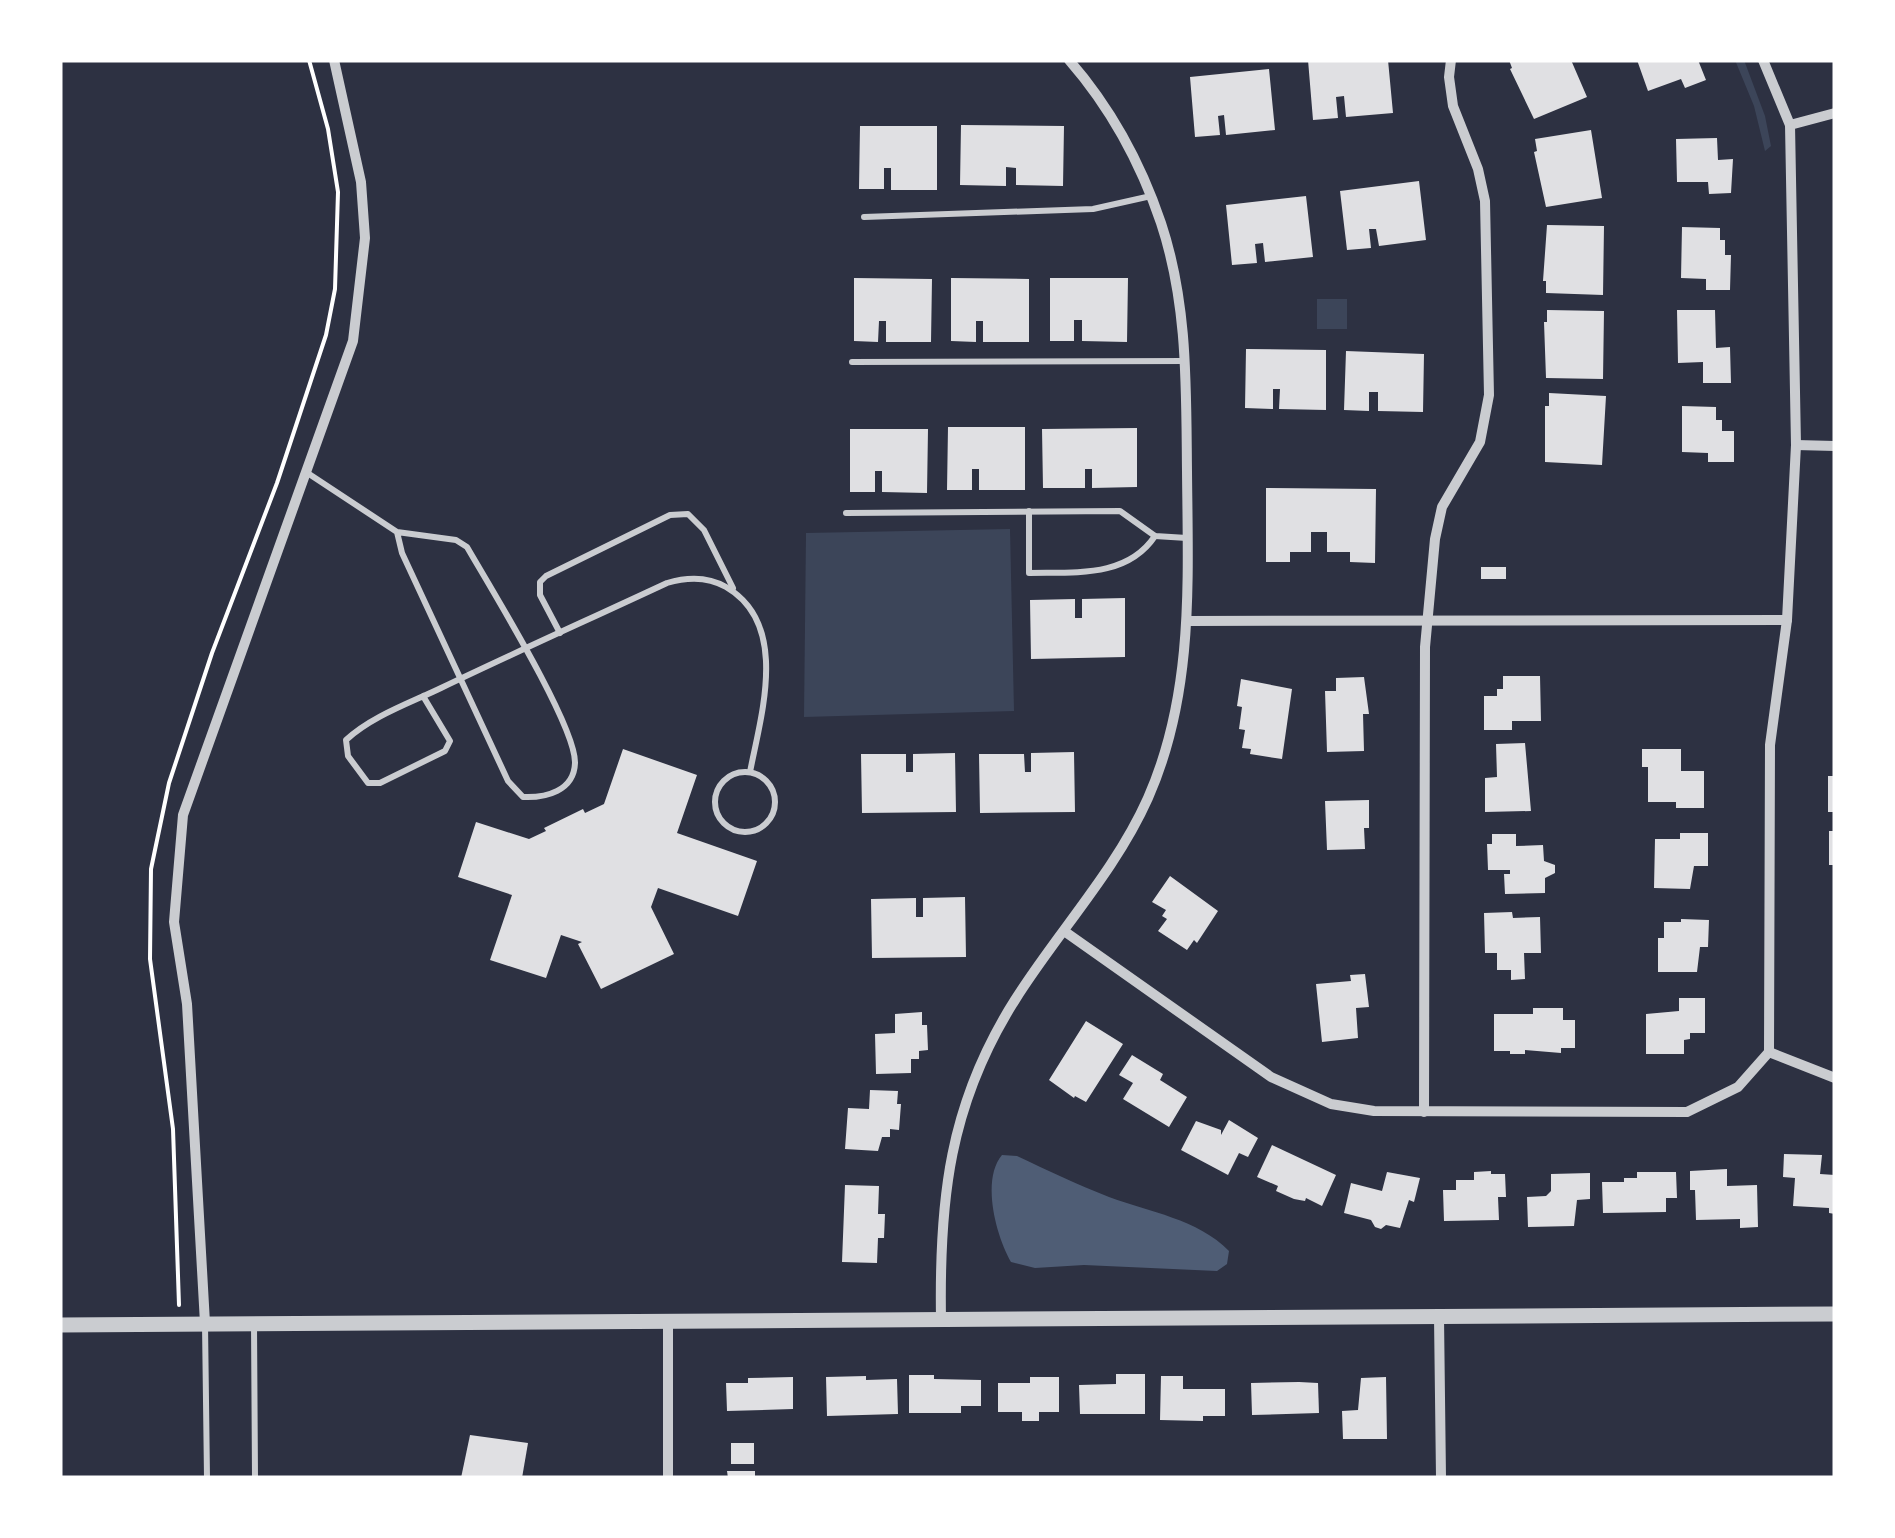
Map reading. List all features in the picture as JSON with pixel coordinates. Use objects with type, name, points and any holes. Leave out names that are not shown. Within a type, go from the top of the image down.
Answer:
[{"type":"street","points":[[205,1323],[187,1004],[174,922],[182,815],[353,341],[366,238],[361,182],[334,60]]},
{"type":"street","points":[[940,1319],[943,1201],[964,1106],[985,1052],[1015,1000],[1126,839],[1148,799],[1166,748],[1182,681],[1188,620],[1186,360],[1175,273],[1151,196],[1115,121],[1069,60]]},
{"type":"street","points":[[1424,1112],[1428,620],[1434,539],[1442,507],[1480,442],[1489,395],[1485,201],[1478,169],[1453,106],[1451,60]]},
{"type":"street","points":[[1064,932],[1271,1077],[1346,1106],[1424,1112],[1687,1112],[1738,1087],[1769,1052],[1770,745],[1787,620],[1796,445],[1790,125],[1764,60]]},
{"type":"street","points":[[1790,125],[1835,112]]},
{"type":"street","points":[[1796,445],[1835,446]]},
{"type":"street","points":[[1188,620],[1787,620]]},
{"type":"street","points":[[1769,1052],[1835,1078]]},
{"type":"street","points":[[60,1325],[1835,1314]]},
{"type":"street","points":[[1440,1317],[1441,1478]]},
{"type":"street","points":[[668,1322],[668,1478]]},
{"type":"lane","points":[[864,217],[1093,210],[1151,196]]},
{"type":"lane","points":[[852,362],[1186,360]]},
{"type":"lane","points":[[306,472],[397,532],[456,540],[467,547],[562,720],[573,748],[575,764],[570,781],[556,792],[540,798],[523,798],[513,790],[402,553],[397,532]]},
{"type":"lane","points":[[1030,511],[1030,573],[1098,572],[1146,550],[1155,536]]},
{"type":"lane","points":[[846,513],[1120,511],[1155,536],[1188,538]]},
{"type":"lane","points":[[560,633],[540,595],[540,582],[670,516],[688,514],[704,530],[734,592]]},
{"type":"lane","points":[[423,696],[450,741],[445,752],[380,784],[368,784],[348,756],[346,740],[356,730],[423,696],[460,678],[682,579],[700,578],[734,592],[750,605],[763,632],[766,692],[750,772]]},
{"type":"lane","points":[[750,772],[767,781],[775,798],[774,808],[771,817],[757,830],[738,831],[721,820],[715,801],[722,782],[750,772]]},
{"type":"lane","points":[[205,1323],[207,1478]]},
{"type":"lane","points":[[254,1323],[255,1478]]},
{"type":"shaded area","points":[[1735,60],[1744,60],[1765,116],[1771,146],[1765,151],[1754,106]]},
{"type":"shaded area","points":[[1317,299],[1347,299],[1347,329],[1317,329]]},
{"type":"shaded area","points":[[1010,529],[1014,711],[804,717],[806,533]]},
{"type":"shaded area","points":[[1002,1155],[1017,1156],[1109,1197],[1203,1231],[1229,1251],[1227,1264],[1217,1271],[1084,1265],[1035,1268],[1011,1262],[993,1208],[992,1179]]},
{"type":"building","points":[[1308,60],[1388,60],[1393,113],[1346,117],[1344,96],[1336,97],[1338,118],[1313,120]]},
{"type":"building","points":[[1509,60],[1571,60],[1587,97],[1534,119]]},
{"type":"building","points":[[1637,60],[1698,60],[1706,80],[1685,88],[1681,79],[1648,91]]},
{"type":"building","points":[[1269,69],[1275,130],[1226,135],[1224,115],[1218,116],[1220,135],[1195,137],[1190,77]]},
{"type":"building","points":[[961,125],[1064,126],[1063,186],[1016,185],[1016,168],[1006,167],[1006,186],[960,185]]},
{"type":"building","points":[[860,126],[937,126],[937,190],[891,190],[891,168],[884,168],[884,189],[859,189]]},
{"type":"building","points":[[1591,130],[1602,198],[1546,207],[1534,152],[1535,139]]},
{"type":"building","points":[[1717,138],[1718,160],[1733,159],[1731,193],[1709,194],[1708,182],[1677,182],[1676,139]]},
{"type":"building","points":[[1419,181],[1426,240],[1379,246],[1376,229],[1369,229],[1371,248],[1347,250],[1340,191]]},
{"type":"building","points":[[1306,196],[1313,257],[1265,262],[1263,243],[1255,244],[1257,263],[1232,265],[1226,205]]},
{"type":"building","points":[[1547,225],[1604,226],[1603,295],[1546,293],[1543,281]]},
{"type":"building","points":[[1682,227],[1720,228],[1725,255],[1731,255],[1730,290],[1706,290],[1706,279],[1681,278]]},
{"type":"building","points":[[854,278],[932,279],[931,342],[886,342],[886,321],[879,321],[878,342],[854,341]]},
{"type":"building","points":[[951,278],[1029,279],[1029,342],[983,342],[983,321],[976,321],[976,342],[951,341]]},
{"type":"building","points":[[1050,278],[1128,278],[1127,342],[1082,341],[1082,320],[1074,320],[1074,341],[1050,341]]},
{"type":"building","points":[[1547,310],[1604,311],[1603,379],[1546,378]]},
{"type":"building","points":[[1677,310],[1715,310],[1716,348],[1730,347],[1731,383],[1703,383],[1703,362],[1678,363]]},
{"type":"building","points":[[1246,349],[1326,350],[1326,410],[1279,409],[1280,389],[1273,389],[1273,409],[1245,408]]},
{"type":"building","points":[[1346,351],[1424,354],[1423,412],[1378,411],[1378,392],[1369,392],[1369,411],[1344,410]]},
{"type":"building","points":[[1549,393],[1606,396],[1602,465],[1545,462],[1545,406],[1549,406]]},
{"type":"building","points":[[1682,406],[1716,407],[1716,420],[1722,420],[1722,431],[1734,431],[1734,462],[1708,462],[1708,453],[1682,452]]},
{"type":"building","points":[[948,427],[1025,427],[1025,490],[979,490],[979,469],[972,469],[972,490],[947,490]]},
{"type":"building","points":[[1137,428],[1137,487],[1092,488],[1092,469],[1085,469],[1085,488],[1043,488],[1042,429]]},
{"type":"building","points":[[850,429],[928,429],[927,493],[882,492],[882,471],[875,471],[875,492],[850,492]]},
{"type":"building","points":[[1266,488],[1376,489],[1375,563],[1350,562],[1350,552],[1327,552],[1327,532],[1311,532],[1311,552],[1290,552],[1290,562],[1266,562]]},
{"type":"building","points":[[1481,567],[1506,567],[1506,579],[1481,579]]},
{"type":"building","points":[[1125,598],[1125,657],[1031,659],[1030,600],[1075,599],[1075,618],[1082,618],[1082,599]]},
{"type":"building","points":[[1503,676],[1540,676],[1541,721],[1512,721],[1512,730],[1484,730],[1484,696],[1497,696],[1497,689],[1503,689]]},
{"type":"building","points":[[1364,677],[1369,714],[1363,714],[1364,751],[1327,752],[1325,691],[1336,691],[1336,678]]},
{"type":"building","points":[[1241,679],[1292,689],[1282,759],[1250,754],[1251,749],[1242,748],[1245,730],[1239,729],[1242,707],[1237,706]]},
{"type":"building","points":[[1525,743],[1531,811],[1485,812],[1485,778],[1497,777],[1496,744]]},
{"type":"building","points":[[623,749],[697,775],[677,833],[757,861],[738,916],[658,888],[651,907],[674,954],[601,989],[578,944],[582,942],[561,935],[546,978],[490,960],[512,895],[458,877],[476,822],[529,839],[583,809],[585,813],[604,804]]},
{"type":"building","points":[[1642,749],[1681,749],[1681,771],[1704,771],[1704,808],[1648,802],[1648,767],[1642,767]]},
{"type":"building","points":[[1074,752],[1075,812],[980,813],[979,754],[1024,754],[1025,772],[1031,772],[1031,753]]},
{"type":"building","points":[[955,753],[956,812],[862,813],[861,754],[906,754],[906,772],[913,772],[913,754]]},
{"type":"building","points":[[1828,776],[1835,776],[1835,812],[1828,812]]},
{"type":"building","points":[[1369,800],[1365,849],[1327,850],[1325,801]]},
{"type":"building","points":[[1829,831],[1835,831],[1835,865],[1829,865]]},
{"type":"building","points":[[1680,833],[1708,833],[1708,866],[1694,866],[1690,889],[1654,888],[1655,839],[1680,839]]},
{"type":"building","points":[[1492,834],[1516,834],[1516,846],[1543,845],[1544,861],[1555,865],[1555,873],[1545,878],[1545,893],[1505,894],[1504,874],[1510,874],[1510,870],[1488,870],[1487,844],[1492,844]]},
{"type":"building","points":[[1170,876],[1218,911],[1197,943],[1194,940],[1187,950],[1158,931],[1167,919],[1162,916],[1166,910],[1152,902]]},
{"type":"building","points":[[965,897],[966,957],[872,958],[871,899],[916,898],[916,917],[923,917],[923,898]]},
{"type":"building","points":[[1512,912],[1513,918],[1540,917],[1541,953],[1524,953],[1525,979],[1511,980],[1511,970],[1497,970],[1497,953],[1485,953],[1484,913]]},
{"type":"building","points":[[1709,920],[1708,947],[1700,947],[1697,972],[1658,972],[1658,938],[1664,938],[1664,922]]},
{"type":"building","points":[[1365,974],[1369,1007],[1356,1008],[1358,1038],[1322,1042],[1316,984],[1351,981],[1350,975]]},
{"type":"building","points":[[1679,998],[1705,998],[1705,1033],[1690,1033],[1690,1039],[1684,1040],[1684,1054],[1646,1054],[1646,1014],[1679,1011]]},
{"type":"building","points":[[1533,1008],[1563,1008],[1563,1020],[1575,1020],[1575,1048],[1561,1048],[1561,1053],[1494,1051],[1494,1014],[1533,1014]]},
{"type":"building","points":[[922,1012],[928,1050],[919,1051],[919,1059],[911,1059],[911,1073],[876,1074],[875,1034],[895,1033],[895,1014]]},
{"type":"building","points":[[1086,1021],[1123,1044],[1086,1102],[1049,1080]]},
{"type":"building","points":[[1132,1055],[1163,1074],[1160,1080],[1187,1097],[1169,1127],[1123,1099],[1133,1083],[1119,1075]]},
{"type":"building","points":[[870,1090],[898,1091],[899,1130],[890,1129],[890,1137],[882,1137],[878,1151],[845,1149],[848,1108],[869,1109]]},
{"type":"building","points":[[1229,1120],[1258,1138],[1248,1157],[1239,1153],[1228,1175],[1181,1150],[1196,1121],[1221,1130],[1221,1135]]},
{"type":"building","points":[[1272,1145],[1336,1175],[1322,1206],[1276,1191],[1278,1186],[1257,1177]]},
{"type":"building","points":[[1784,1154],[1822,1155],[1820,1174],[1835,1175],[1835,1214],[1829,1213],[1829,1208],[1793,1206],[1795,1178],[1783,1177]]},
{"type":"building","points":[[1727,1169],[1727,1186],[1757,1185],[1758,1227],[1740,1228],[1740,1219],[1696,1220],[1690,1171]]},
{"type":"building","points":[[1387,1172],[1420,1178],[1414,1202],[1409,1200],[1400,1228],[1386,1225],[1381,1229],[1371,1220],[1344,1213],[1351,1183],[1382,1191]]},
{"type":"building","points":[[1474,1172],[1505,1174],[1506,1197],[1498,1197],[1499,1220],[1444,1221],[1443,1190],[1456,1190],[1456,1180],[1474,1180]]},
{"type":"building","points":[[1637,1172],[1676,1172],[1677,1198],[1666,1198],[1666,1212],[1603,1213],[1602,1182],[1624,1182],[1624,1178],[1637,1178]]},
{"type":"building","points":[[1590,1173],[1590,1199],[1577,1200],[1574,1226],[1528,1227],[1527,1197],[1546,1196],[1551,1191],[1551,1174]]},
{"type":"building","points":[[845,1185],[879,1186],[878,1214],[885,1214],[884,1238],[878,1238],[877,1263],[842,1262]]},
{"type":"building","points":[[1116,1374],[1145,1374],[1145,1414],[1080,1414],[1079,1385],[1116,1384]]},
{"type":"building","points":[[909,1375],[981,1380],[981,1406],[961,1406],[961,1413],[909,1413]]},
{"type":"building","points":[[866,1376],[866,1380],[897,1379],[898,1414],[827,1416],[826,1377]]},
{"type":"building","points":[[1161,1376],[1183,1376],[1183,1389],[1225,1389],[1225,1416],[1203,1416],[1203,1421],[1160,1420]]},
{"type":"building","points":[[793,1377],[793,1409],[727,1411],[726,1383],[748,1383],[748,1378]]},
{"type":"building","points":[[1030,1377],[1059,1377],[1059,1412],[1039,1412],[1039,1421],[1022,1421],[1022,1412],[998,1412],[998,1383],[1030,1383]]},
{"type":"building","points":[[1386,1377],[1387,1439],[1343,1439],[1342,1411],[1358,1410],[1361,1378]]},
{"type":"building","points":[[1251,1383],[1318,1383],[1319,1413],[1252,1415]]},
{"type":"building","points":[[470,1435],[528,1443],[522,1478],[461,1478]]},
{"type":"building","points":[[731,1443],[754,1443],[754,1464],[731,1464]]},
{"type":"building","points":[[727,1471],[755,1471],[755,1478],[728,1478]]}]
